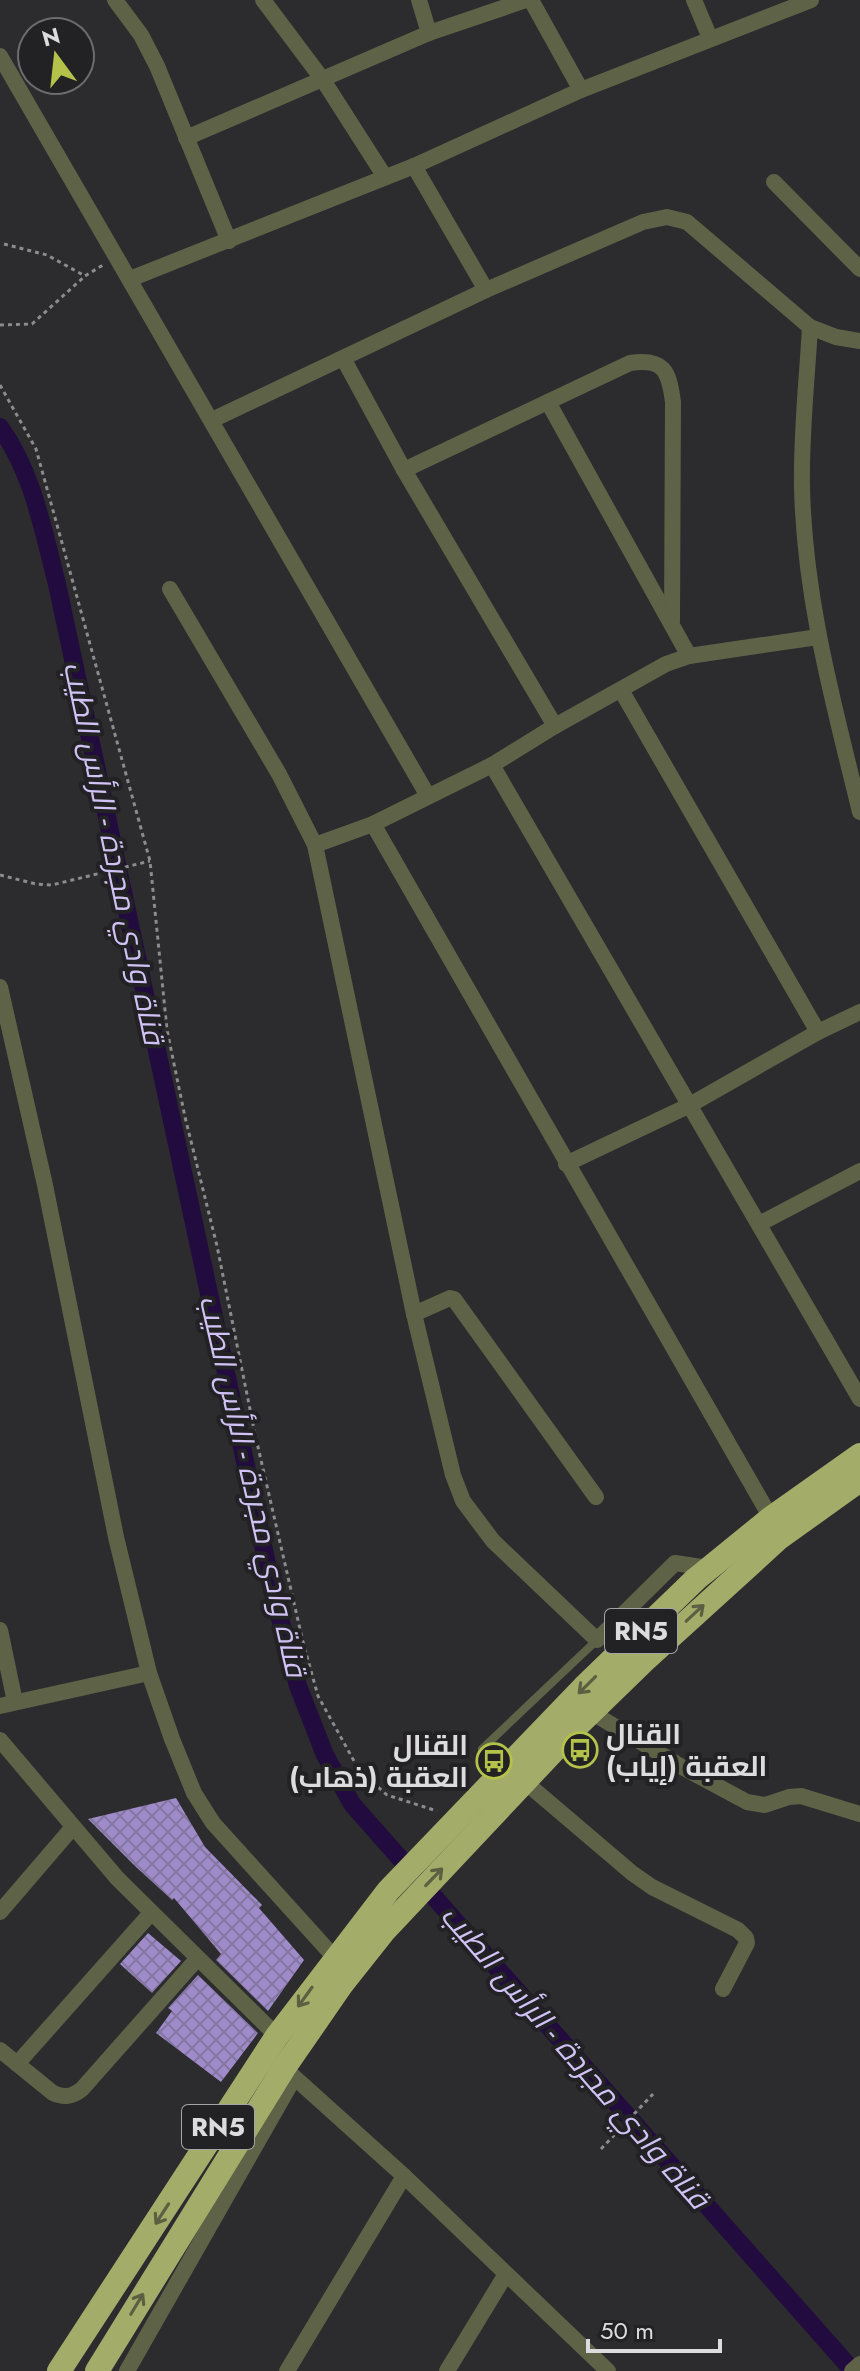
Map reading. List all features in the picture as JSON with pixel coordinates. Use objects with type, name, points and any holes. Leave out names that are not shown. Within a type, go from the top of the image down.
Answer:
[{"type":"highway","name":"RN5","points":[[97,2371],[289,2073],[342,1984],[384,1931],[397,1900],[451,1824],[584,1687],[708,1568],[771,1518],[860,1455]]},
{"type":"highway","name":"RN5","points":[[59,2371],[277,2036],[335,1958],[397,1900],[463,1847],[591,1712],[709,1600],[779,1538],[860,1480]]},
{"type":"street","points":[[115,0],[141,35],[157,66],[229,241]]},
{"type":"street","points":[[263,0],[323,80],[385,177]]},
{"type":"street","points":[[419,0],[429,33]]},
{"type":"street","points":[[186,138],[429,33],[528,0],[581,90]]},
{"type":"street","points":[[694,0],[710,38]]},
{"type":"street","points":[[130,279],[414,166],[581,90],[811,0]]},
{"type":"street","points":[[0,56],[428,796]]},
{"type":"street","points":[[414,166],[486,290]]},
{"type":"street","points":[[774,182],[860,269]]},
{"type":"street","points":[[212,420],[486,290],[643,222],[667,217],[687,222],[810,327],[836,337],[860,341]]},
{"type":"street","points":[[810,327],[802,487],[807,554],[818,637],[860,812]]},
{"type":"street","points":[[343,358],[404,470],[555,726]]},
{"type":"street","points":[[404,470],[630,363],[649,360],[663,367],[671,382],[673,402],[672,621]]},
{"type":"street","points":[[548,402],[689,656]]},
{"type":"street","points":[[170,589],[285,785],[315,845],[414,1314],[443,1439],[463,1501],[493,1541],[597,1640],[675,1563],[708,1568]]},
{"type":"street","points":[[315,845],[373,824],[492,765],[666,664],[689,656],[818,637]]},
{"type":"street","points":[[621,690],[818,1032]]},
{"type":"street","points":[[492,765],[860,1399]]},
{"type":"street","points":[[373,824],[771,1518]]},
{"type":"street","points":[[0,987],[45,1185],[116,1537],[149,1673],[183,1771],[203,1808],[226,1839],[335,1958]]},
{"type":"street","points":[[566,1164],[688,1106],[818,1032],[860,1012]]},
{"type":"street","points":[[759,1224],[860,1171]]},
{"type":"street","points":[[414,1314],[454,1299],[596,1497]]},
{"type":"street","points":[[0,1630],[8,1704],[149,1673]]},
{"type":"street","points":[[591,1712],[747,1802],[765,1805],[801,1796],[860,1814]]},
{"type":"street","points":[[0,1740],[151,1913],[277,2036]]},
{"type":"street","points":[[525,1782],[632,1873],[652,1887],[738,1930],[746,1938],[747,1943],[723,1989]]},
{"type":"street","points":[[0,1912],[73,1827]]},
{"type":"street","points":[[17,2064],[151,1913]]},
{"type":"street","points":[[0,2050],[53,2093],[62,2097],[74,2095],[197,1959]]},
{"type":"street","points":[[127,2371],[289,2073],[404,2176],[602,2369]]},
{"type":"street","points":[[287,2371],[404,2176]]},
{"type":"street","points":[[447,2371],[506,2274]]},
{"type":"street","points":[[852,2371],[860,2364]]},
{"type":"lane","points":[[482,1749],[597,1640]]},
{"type":"path","points":[[4,244],[47,255],[85,276]]},
{"type":"path","points":[[0,325],[32,324],[85,276],[117,256]]},
{"type":"path","points":[[0,385],[36,449],[150,861],[167,1030],[217,1246],[255,1434],[318,1696],[354,1761],[387,1795],[421,1807],[451,1824]]},
{"type":"path","points":[[0,875],[52,885],[150,861]]},
{"type":"path","points":[[601,2149],[653,2094]]},
{"type":"building","points":[[176,1798],[205,1847],[262,1905],[259,1908],[304,1960],[268,2011],[216,1960],[221,1954],[174,1898],[172,1900],[88,1819]]},
{"type":"building","points":[[148,1933],[181,1961],[152,1993],[120,1964]]},
{"type":"building","points":[[198,1975],[258,2033],[221,2082],[156,2033],[172,2011],[168,2008]]},
{"type":"waterway","name":"قناة وادي مجردة - الرأس الطيب","points":[[0,427],[29,483],[57,584],[273,1592],[298,1686],[325,1755],[352,1804],[853,2371]]},
{"type":"place","name":"القنال العقبة (إياب)","points":[[580,1750]]},
{"type":"place","name":"القنال العقبة (ذهاب)","points":[[494,1761]]}]
